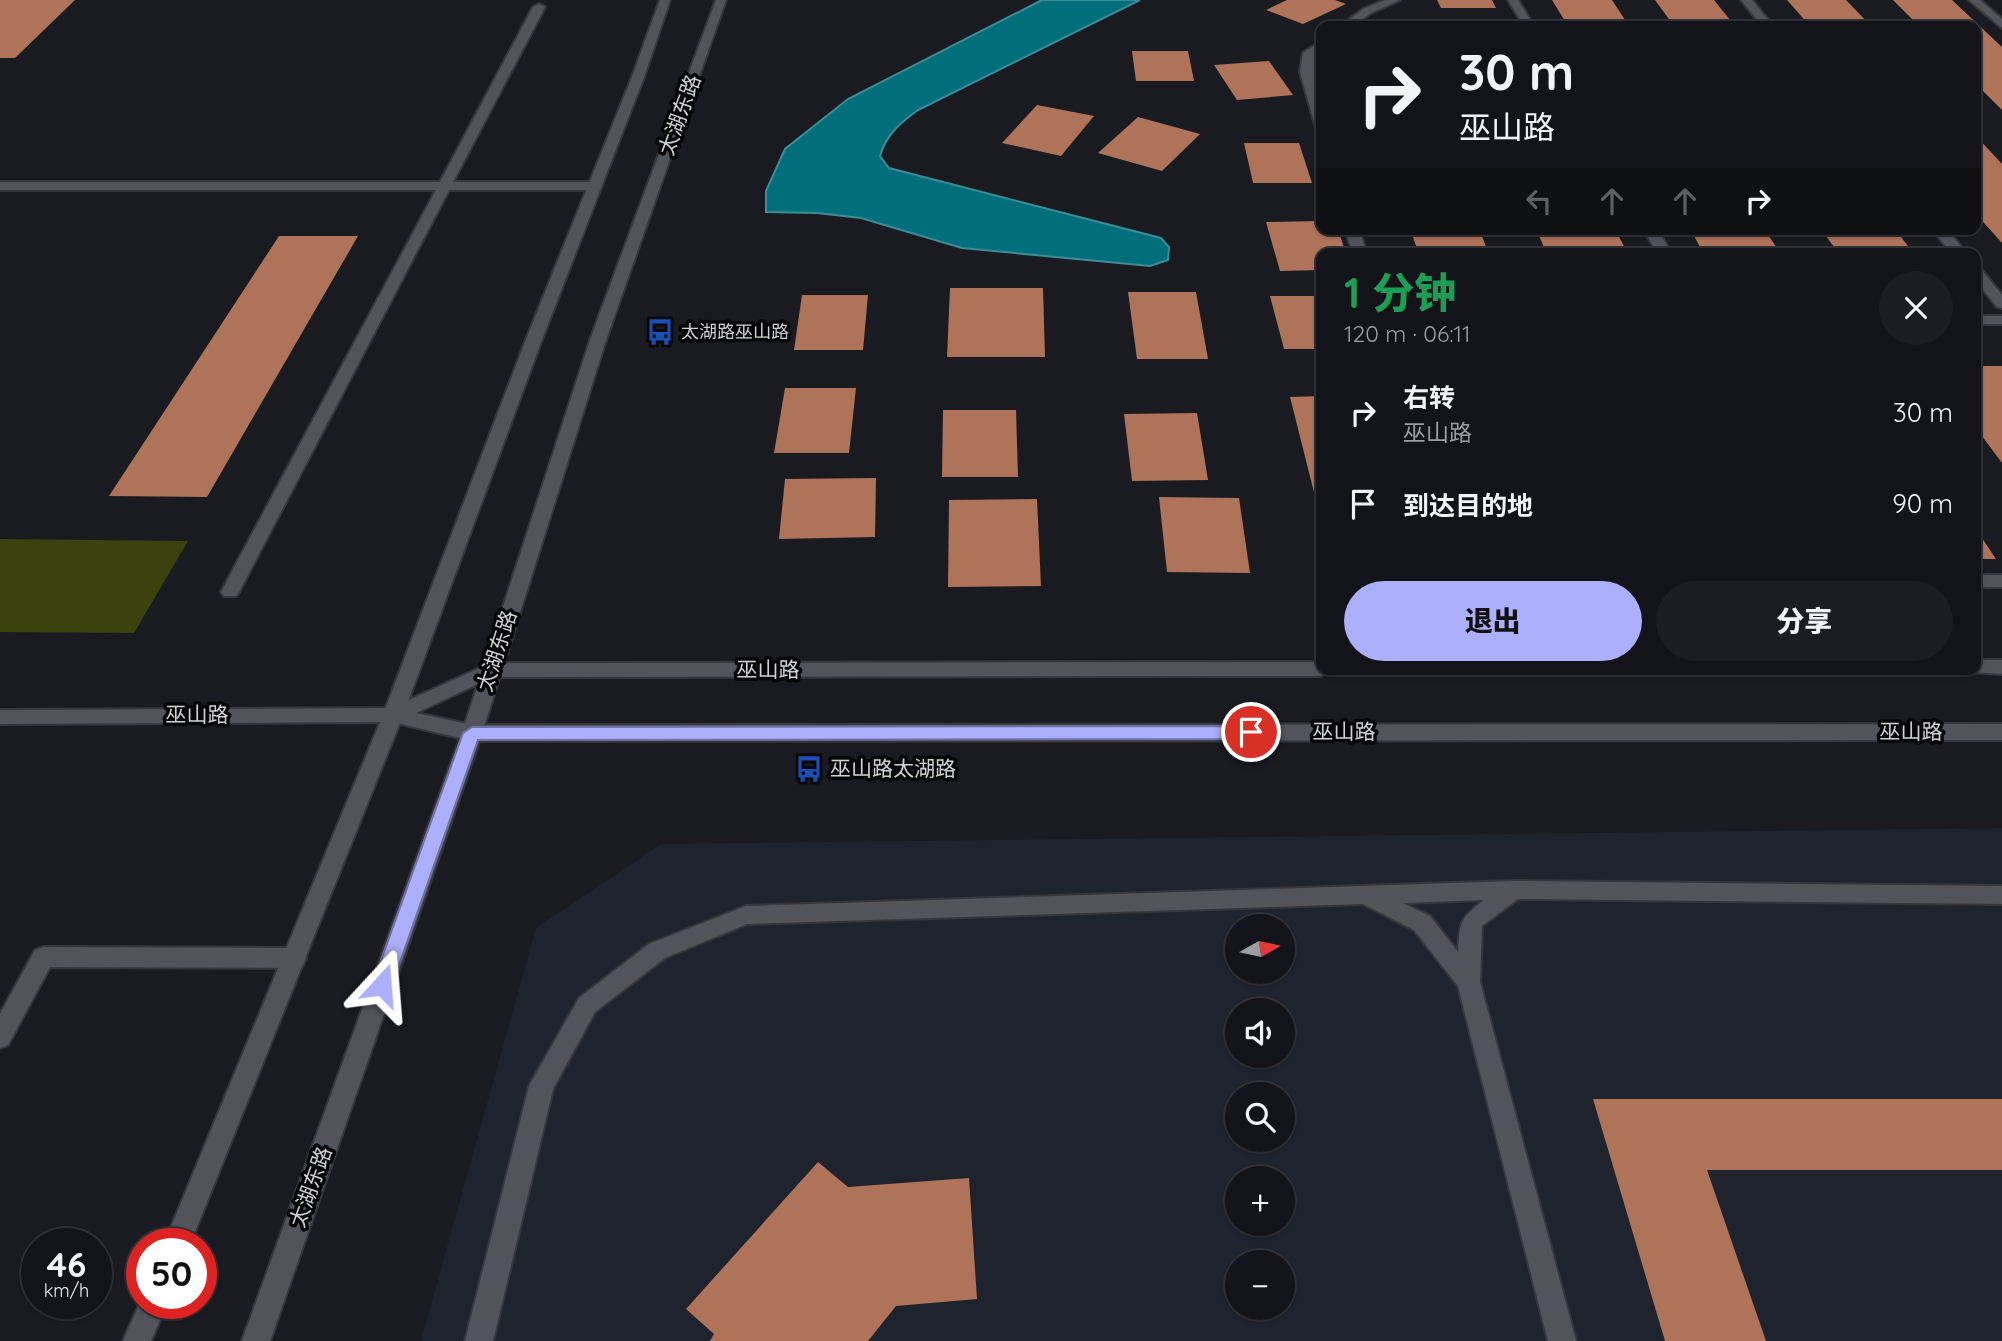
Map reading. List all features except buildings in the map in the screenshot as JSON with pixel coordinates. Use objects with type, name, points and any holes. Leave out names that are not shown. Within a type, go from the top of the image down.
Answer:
[{"type":"main road","points":[[184,1228],[393,715],[638,77],[665,0]]},
{"type":"main road","name":"太湖东路","points":[[256,1341],[472,733],[598,341],[721,0]]},
{"type":"main road","points":[[1353,21],[1367,11],[1395,0]]},
{"type":"main road","points":[[1513,0],[1526,21]]},
{"type":"main road","points":[[1746,0],[1764,21]]},
{"type":"main road","points":[[1974,0],[2002,25]]},
{"type":"main road","points":[[230,592],[539,7]]},
{"type":"main road","points":[[1316,48],[1309,53],[1306,72],[1316,107]]},
{"type":"main road","points":[[0,186],[595,186]]},
{"type":"main road","points":[[1981,278],[2002,303]]},
{"type":"main road","points":[[1981,320],[2002,320]]},
{"type":"main road","points":[[1981,581],[2002,581]]},
{"type":"main road","points":[[1981,667],[2002,667]]},
{"type":"main road","name":"巫山路","points":[[393,715],[491,670],[1316,669]]},
{"type":"main road","name":"巫山路","points":[[0,717],[393,715],[472,733],[2002,732]]},
{"type":"main road","points":[[1514,890],[1471,922],[1468,982],[1562,1341]]},
{"type":"main road","points":[[480,1341],[541,1086],[587,1005],[657,951],[746,915],[1514,890],[2002,895]]},
{"type":"main road","points":[[1366,894],[1422,923],[1468,982]]},
{"type":"main road","points":[[0,1037],[43,957],[295,958]]},
{"type":"main road","points":[[137,1341],[147,1319]]},
{"type":"shaded area","points":[[2002,828],[2002,1341],[421,1341],[536,928],[661,844]]},
{"type":"green space","points":[[0,539],[188,541],[134,633],[0,632]]},
{"type":"water","points":[[1042,0],[1140,0],[918,110],[894,130],[880,156],[889,168],[1161,238],[1169,247],[1168,260],[1150,266],[962,248],[861,218],[817,213],[766,212],[766,191],[785,149],[848,99]]},
{"type":"place","name":"太湖路巫山路","points":[[660,332]]},
{"type":"place","name":"巫山路太湖路","points":[[809,769]]},
{"type":"route","points":[[382,985],[472,733],[1251,732]]}]
